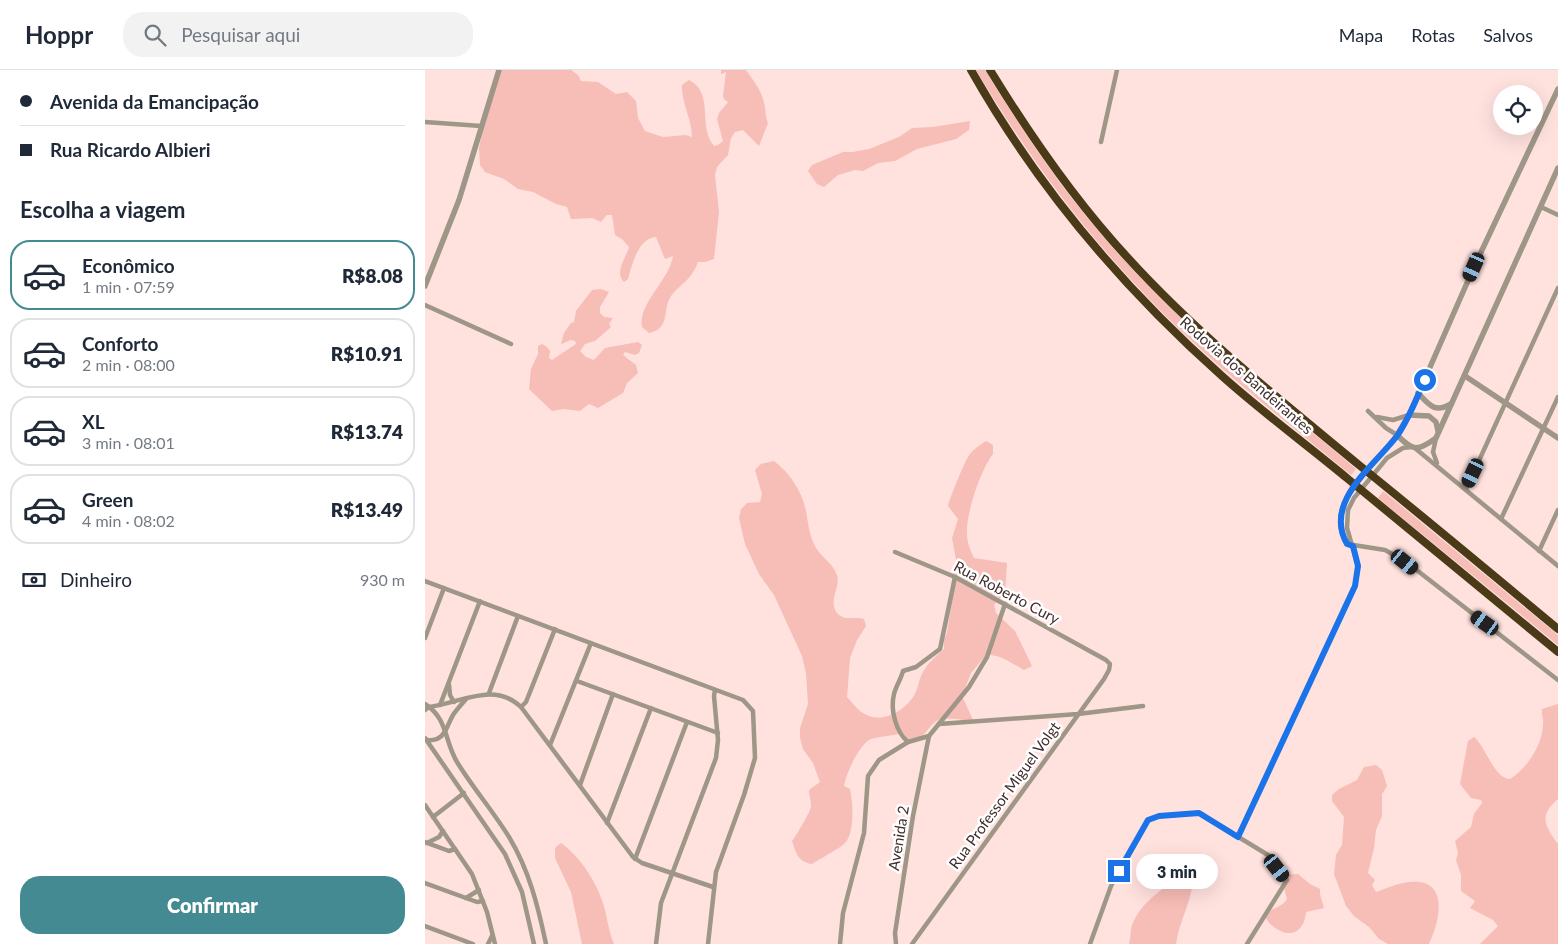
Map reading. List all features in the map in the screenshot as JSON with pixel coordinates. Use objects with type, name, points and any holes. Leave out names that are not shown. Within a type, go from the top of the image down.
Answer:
[{"type":"highway","name":"Rodovia dos Bandeirantes","points":[[971,70],[1046,185],[1087,237],[1136,293],[1223,376],[1558,652]]},
{"type":"highway","name":"Rodovia dos Bandeirantes","points":[[990,70],[1064,180],[1109,238],[1152,284],[1238,365],[1558,629]]},
{"type":"street","points":[[425,286],[459,200],[499,70]]},
{"type":"street","points":[[1101,142],[1117,70]]},
{"type":"street","points":[[1558,89],[1478,258],[1409,415],[1397,435],[1345,500],[1341,514],[1341,530],[1347,544],[1385,550],[1405,562],[1558,680]]},
{"type":"street","points":[[425,122],[481,126]]},
{"type":"street","points":[[1440,468],[1433,458],[1438,431],[1465,376],[1558,168]]},
{"type":"street","points":[[1541,206],[1558,215]]},
{"type":"street","points":[[1465,490],[1558,288]]},
{"type":"street","points":[[425,305],[511,344]]},
{"type":"street","points":[[1465,376],[1558,438]]},
{"type":"street","points":[[1418,393],[1435,408],[1443,409],[1451,404]]},
{"type":"street","points":[[1501,519],[1558,397]]},
{"type":"street","points":[[1368,411],[1386,428],[1440,468],[1558,566]]},
{"type":"street","points":[[1375,417],[1393,420],[1409,415],[1429,416],[1436,422],[1438,431]]},
{"type":"street","points":[[1238,837],[1355,586],[1358,566],[1348,535],[1346,523],[1348,510],[1354,498],[1387,458],[1398,450],[1426,445],[1436,438]]},
{"type":"street","points":[[1539,551],[1558,510]]},
{"type":"street","name":"Rua Roberto Cury","points":[[895,552],[955,577],[1106,660]]},
{"type":"street","points":[[908,742],[900,735],[895,722],[894,695],[903,671],[916,667],[940,649],[955,577]]},
{"type":"street","points":[[425,580],[743,700],[750,706],[753,711],[756,751],[744,796],[718,864],[713,887],[708,944]]},
{"type":"street","points":[[425,638],[444,588]]},
{"type":"street","points":[[440,705],[480,601]]},
{"type":"street","points":[[840,944],[843,913],[864,833],[868,776],[879,760],[908,742],[929,736],[939,724],[969,686],[987,657],[1005,604]]},
{"type":"street","points":[[489,693],[519,616]]},
{"type":"street","points":[[521,706],[526,702],[555,629]]},
{"type":"street","points":[[550,745],[591,643]]},
{"type":"street","name":"Rua Professor Miguel Volgt","points":[[912,944],[1109,670],[1109,664],[1106,660]]},
{"type":"street","points":[[577,681],[718,733]]},
{"type":"street","points":[[449,685],[450,695],[455,702]]},
{"type":"street","points":[[656,944],[660,907],[715,764],[718,733],[715,690]]},
{"type":"street","points":[[426,707],[489,693],[504,695],[521,706],[635,859],[713,887]]},
{"type":"street","points":[[580,785],[613,694]]},
{"type":"street","points":[[426,739],[437,740],[445,734],[454,713],[466,699]]},
{"type":"street","points":[[939,724],[1077,714],[1143,706]]},
{"type":"street","points":[[426,707],[441,718],[445,734],[458,763],[503,828],[521,858],[537,901],[546,944]]},
{"type":"street","points":[[607,823],[651,708]]},
{"type":"street","points":[[635,859],[687,722]]},
{"type":"street","name":"Avenida 2","points":[[896,944],[895,933],[913,816],[929,736]]},
{"type":"street","points":[[426,739],[495,836],[512,868],[525,902],[534,944]]},
{"type":"street","points":[[433,817],[464,793]]},
{"type":"street","points":[[425,805],[472,874],[483,901],[495,944]]},
{"type":"street","points":[[1090,944],[1111,886],[1148,820],[1159,816],[1199,813],[1268,855],[1287,880],[1247,944]]},
{"type":"street","points":[[426,842],[437,838],[443,831]]},
{"type":"street","points":[[426,842],[449,851],[455,849]]},
{"type":"street","points":[[425,883],[477,902],[483,901]]},
{"type":"street","points":[[466,898],[479,890]]},
{"type":"street","points":[[425,926],[473,944]]},
{"type":"street","points":[[488,944],[492,936]]},
{"type":"shaded area","points":[[500,70],[571,70],[578,75],[581,81],[598,82],[616,94],[627,92],[636,101],[638,118],[645,131],[663,137],[686,135],[692,137],[682,91],[682,85],[689,80],[697,86],[701,93],[704,101],[709,138],[714,146],[723,141],[717,119],[719,113],[728,102],[723,96],[726,72],[721,74],[721,70],[746,70],[757,86],[763,99],[768,123],[759,146],[743,130],[735,132],[731,138],[728,155],[717,167],[715,175],[719,212],[714,259],[698,262],[689,278],[671,296],[663,323],[656,331],[649,333],[642,327],[642,318],[649,301],[666,274],[673,256],[665,259],[656,237],[645,242],[640,247],[628,279],[624,282],[621,278],[620,269],[629,247],[622,239],[615,235],[612,215],[607,215],[601,222],[592,218],[571,219],[567,207],[556,204],[533,192],[518,189],[504,179],[485,172],[480,165],[479,148],[483,129]]},
{"type":"shaded area","points":[[976,70],[985,70],[1058,180],[1091,222],[1136,273],[1196,333],[1356,469],[1351,475],[1201,350],[1122,270],[1069,207],[1045,175]]},
{"type":"shaded area","points":[[970,121],[969,130],[956,139],[917,149],[895,161],[878,163],[863,171],[855,170],[838,175],[824,187],[817,184],[808,171],[812,165],[843,152],[869,149],[899,137],[912,128],[933,127]]},
{"type":"shaded area","points":[[601,289],[609,292],[600,307],[600,313],[604,317],[613,318],[609,324],[611,327],[595,341],[585,344],[580,351],[586,357],[594,360],[605,348],[638,342],[642,345],[639,353],[635,355],[625,352],[623,355],[636,365],[638,373],[627,383],[623,393],[598,408],[589,404],[580,411],[564,409],[552,411],[529,389],[531,369],[538,354],[538,346],[542,344],[547,347],[550,351],[549,358],[552,360],[576,344],[575,341],[571,340],[561,344],[564,333],[571,323],[574,322],[576,311],[592,290]]},
{"type":"shaded area","points":[[986,441],[993,445],[993,454],[984,470],[971,505],[967,527],[968,541],[974,558],[1007,563],[1005,593],[994,605],[996,613],[1015,631],[1032,666],[1024,670],[1001,657],[986,655],[971,673],[962,696],[973,720],[938,720],[920,738],[911,743],[903,733],[875,738],[866,742],[847,774],[844,786],[850,789],[852,801],[852,825],[848,838],[843,845],[830,854],[812,864],[807,863],[800,859],[792,841],[810,809],[809,790],[820,782],[813,763],[803,749],[800,738],[800,728],[808,704],[806,673],[802,656],[774,595],[759,574],[745,544],[739,518],[741,509],[747,503],[760,502],[762,494],[755,470],[761,464],[774,461],[790,476],[804,504],[814,544],[837,575],[838,580],[834,600],[835,610],[845,618],[864,619],[866,626],[857,640],[850,658],[847,697],[864,714],[880,718],[899,711],[909,702],[915,694],[921,675],[932,660],[944,649],[951,606],[953,571],[957,565],[952,538],[958,519],[948,506],[968,457],[973,450]]},
{"type":"shaded area","points":[[1383,491],[1558,635],[1558,645],[1378,498]]},
{"type":"shaded area","points":[[1558,704],[1558,799],[1548,811],[1546,821],[1550,832],[1558,844],[1558,944],[1480,944],[1498,926],[1493,920],[1470,908],[1475,901],[1461,891],[1461,875],[1456,860],[1458,853],[1455,841],[1471,827],[1474,814],[1482,803],[1481,800],[1471,798],[1460,784],[1468,741],[1474,737],[1499,774],[1504,778],[1510,779],[1528,763],[1537,748],[1542,733],[1542,709]]},
{"type":"shaded area","points":[[1376,765],[1382,770],[1387,786],[1382,794],[1382,816],[1376,830],[1368,873],[1375,880],[1372,885],[1376,892],[1410,882],[1423,883],[1431,887],[1439,903],[1436,924],[1429,944],[1388,944],[1379,939],[1346,906],[1334,874],[1336,855],[1342,845],[1344,817],[1332,801],[1332,795],[1339,789],[1357,780],[1364,767]]},
{"type":"shaded area","points":[[561,843],[583,864],[594,882],[605,910],[614,944],[582,944],[571,892],[555,858],[555,848]]},
{"type":"shaded area","points":[[1298,874],[1310,884],[1320,889],[1324,908],[1306,912],[1303,924],[1298,930],[1289,933],[1274,927],[1265,916],[1282,905],[1287,899],[1284,888],[1286,875]]},
{"type":"shaded area","points":[[1179,878],[1193,878],[1176,944],[1129,944],[1132,925],[1140,910],[1158,892]]},
{"type":"route","points":[[1119,871],[1148,820],[1159,816],[1199,813],[1238,837],[1355,586],[1358,566],[1353,546],[1347,544],[1342,535],[1340,519],[1347,495],[1397,435],[1409,415],[1425,380]]}]
